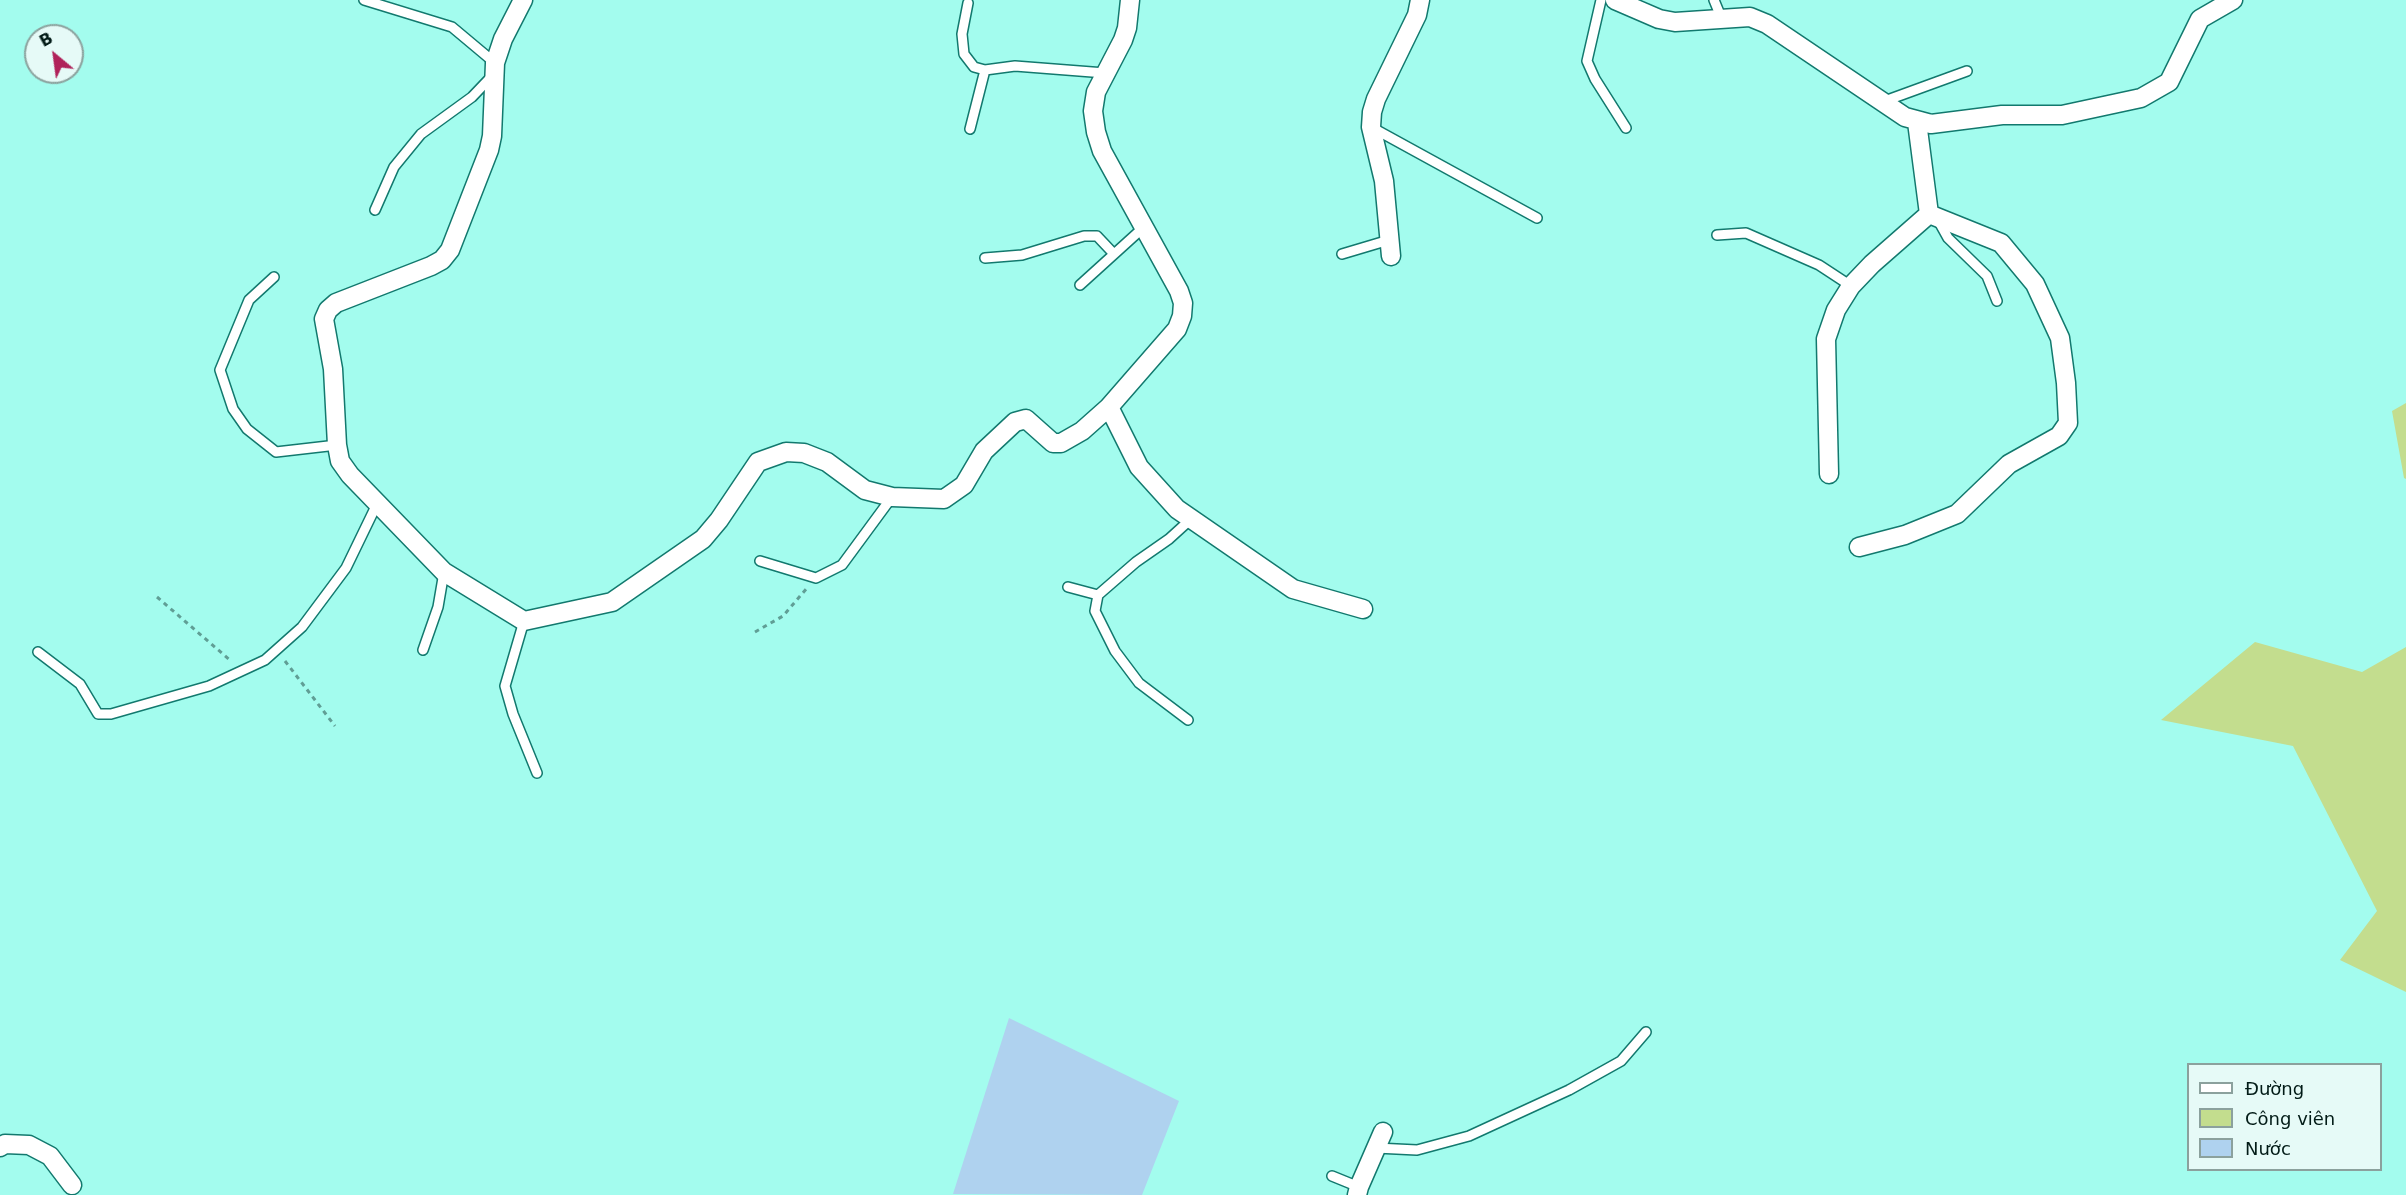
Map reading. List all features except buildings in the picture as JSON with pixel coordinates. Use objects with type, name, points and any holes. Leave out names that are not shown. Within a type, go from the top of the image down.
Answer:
[{"type":"street","points":[[523,0],[503,39],[495,68],[492,136],[489,150],[450,250],[442,260],[431,266],[336,303],[328,310],[324,319],[333,369],[340,461],[377,504],[444,572],[524,621],[612,602],[703,539],[719,520],[758,462],[786,452],[804,453],[827,462],[865,490],[892,498],[944,499],[964,485],[984,451],[1015,422],[1026,419],[1053,443],[1061,443],[1082,431],[1109,407],[1168,341],[1182,316],[1183,303],[1179,291],[1102,151],[1096,132],[1093,111],[1096,92],[1125,34],[1130,0]]},
{"type":"street","points":[[1390,248],[1384,181],[1371,127],[1372,111],[1409,35],[1420,0]]},
{"type":"street","points":[[1616,0],[1659,19],[1675,22],[1722,17],[1750,17],[1767,24],[1905,117],[1931,124],[2002,115],[2062,115],[2140,98],[2156,92],[2169,82],[2177,68],[2193,28],[2205,6],[2233,0]]},
{"type":"street","points":[[1917,122],[1933,216]]},
{"type":"street","points":[[1829,474],[1826,339],[1836,310],[1851,286],[1872,264],[1933,216]]},
{"type":"street","points":[[1858,547],[1905,535],[1957,514],[2009,464],[2059,435],[2068,423],[2060,338],[2035,284],[2001,243],[1933,216]]},
{"type":"street","points":[[1109,407],[1139,467],[1177,509],[1293,589],[1363,609]]},
{"type":"street","points":[[1358,1191],[1379,1140]]},
{"type":"street","points":[[0,1147],[4,1144],[29,1145],[50,1156],[72,1185]]},
{"type":"lane","points":[[364,0],[452,27],[495,68],[472,97],[421,134],[394,167],[375,210]]},
{"type":"lane","points":[[1601,0],[1587,61],[1595,79],[1626,128]]},
{"type":"lane","points":[[1714,0],[1722,17]]},
{"type":"lane","points":[[968,3],[962,34],[964,54],[974,67],[985,70],[1015,66],[1105,73]]},
{"type":"lane","points":[[970,129],[985,70]]},
{"type":"lane","points":[[1882,102],[1967,71]]},
{"type":"lane","points":[[1371,127],[1537,218]]},
{"type":"lane","points":[[1933,216],[1948,238],[1987,276],[1997,301]]},
{"type":"lane","points":[[1080,285],[1144,227]]},
{"type":"lane","points":[[1718,235],[1746,233],[1819,265],[1851,286]]},
{"type":"lane","points":[[985,258],[1022,255],[1084,236],[1096,236],[1114,254]]},
{"type":"lane","points":[[1342,254],[1390,248]]},
{"type":"lane","points":[[274,277],[249,300],[220,370],[233,409],[247,429],[276,452],[337,445]]},
{"type":"lane","points":[[760,561],[816,578],[842,565],[892,498]]},
{"type":"lane","points":[[38,652],[80,684],[98,714],[111,714],[209,686],[265,660],[302,627],[346,568],[377,504]]},
{"type":"lane","points":[[1188,720],[1139,683],[1115,651],[1095,611],[1098,595],[1191,519]]},
{"type":"lane","points":[[423,650],[438,607],[444,572]]},
{"type":"lane","points":[[1068,587],[1098,595]]},
{"type":"lane","points":[[524,621],[505,686],[513,714],[537,773]]},
{"type":"lane","points":[[1379,1140],[1417,1150],[1469,1136],[1569,1090],[1621,1061],[1646,1032]]},
{"type":"lane","points":[[1332,1176],[1358,1191]]},
{"type":"path","points":[[756,632],[783,616],[816,578]]},
{"type":"path","points":[[157,597],[241,671]]},
{"type":"path","points":[[276,650],[335,726]]},
{"type":"green space","points":[[2406,403],[2406,479],[2392,411]]},
{"type":"green space","points":[[2255,642],[2362,672],[2406,647],[2406,992],[2340,960],[2377,911],[2293,746],[2161,720]]},
{"type":"water","points":[[1009,1018],[1179,1101],[1142,1195],[953,1194]]}]
